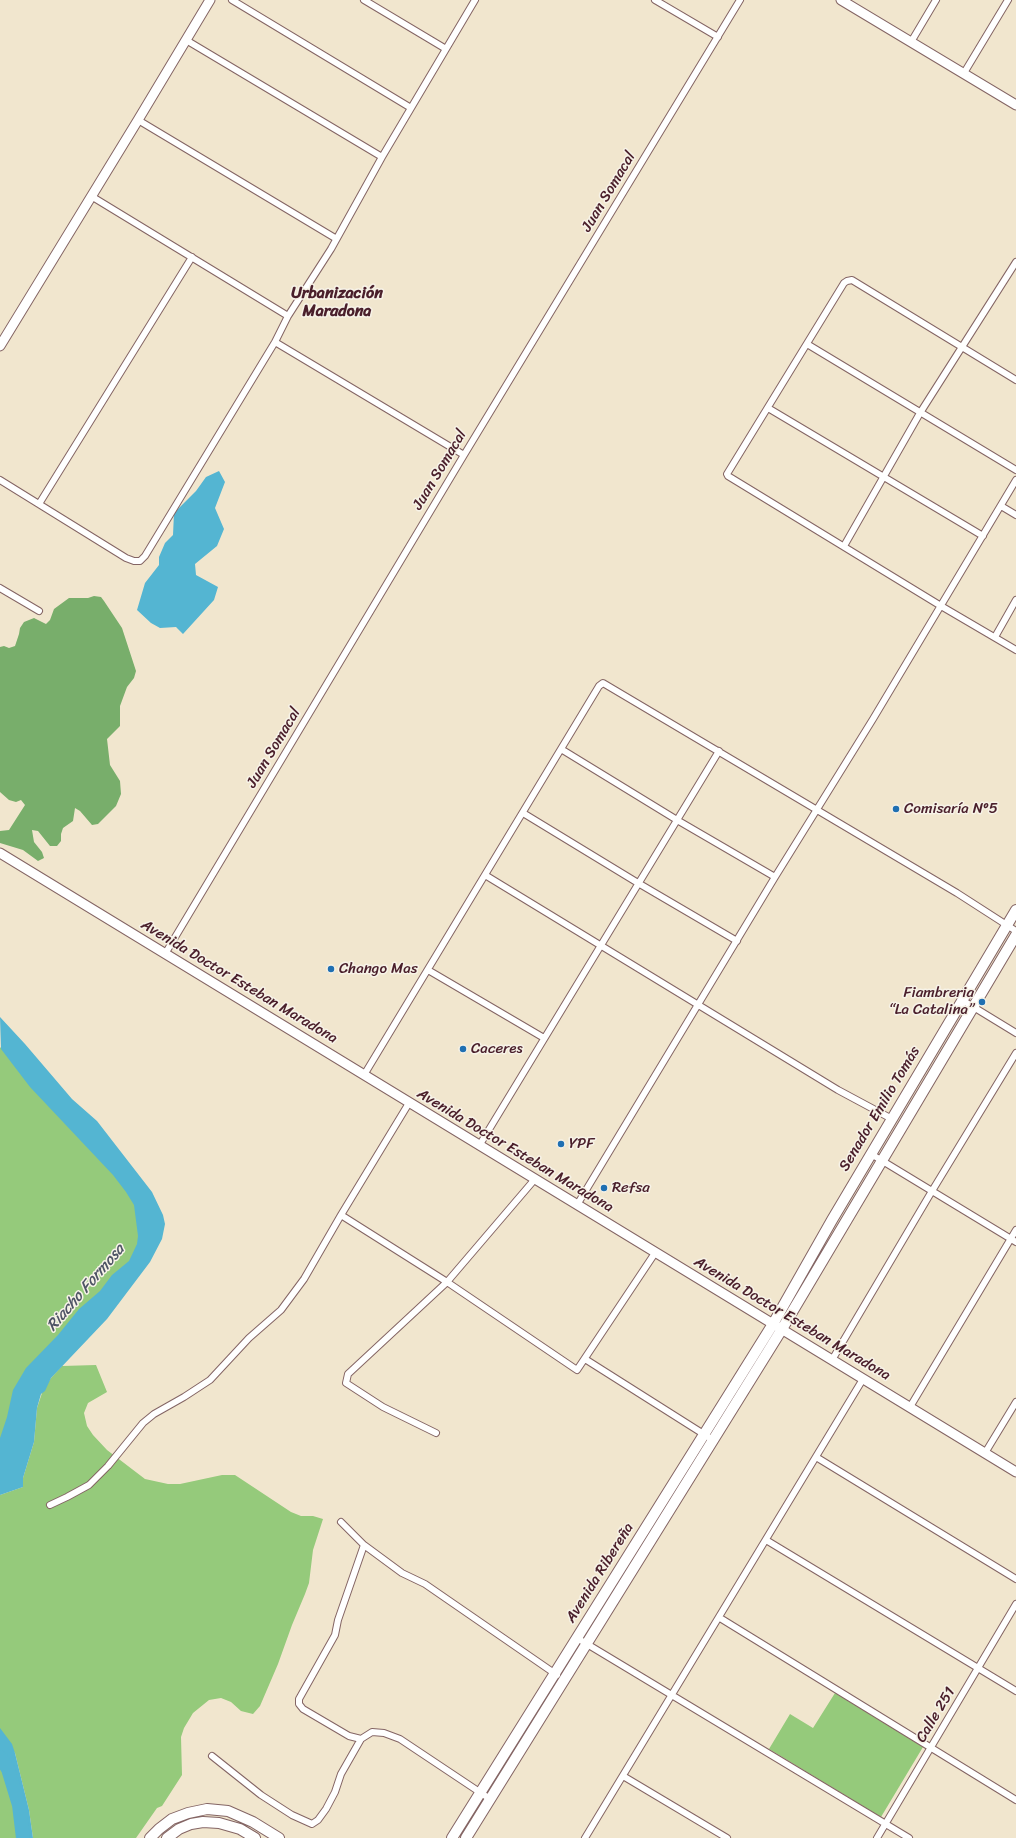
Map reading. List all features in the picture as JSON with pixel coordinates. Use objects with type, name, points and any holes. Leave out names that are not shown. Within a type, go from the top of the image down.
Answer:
[{"type":"main road","points":[[0,346],[210,0]]},
{"type":"main road","points":[[841,0],[1016,105]]},
{"type":"main road","name":"Avenida Doctor Esteban Maradona","points":[[0,853],[1016,1472]]},
{"type":"main road","name":"Senador Emilio Tomás","points":[[773,1324],[871,1154],[1016,910]]},
{"type":"main road","name":"Senador Emilio Tomás","points":[[782,1329],[1016,935]]},
{"type":"main road","name":"Avenida Ribereña","points":[[466,1838],[587,1644],[709,1438],[773,1324]]},
{"type":"main road","name":"Avenida Ribereña","points":[[452,1838],[576,1638],[782,1329]]},
{"type":"main road","points":[[150,1838],[158,1829],[172,1819],[188,1813],[207,1809],[228,1811],[253,1822],[279,1838]]},
{"type":"main road","points":[[167,1838],[179,1829],[191,1824],[203,1822],[219,1823],[240,1829],[256,1838]]},
{"type":"street","points":[[232,0],[411,108]]},
{"type":"street","points":[[364,0],[446,49]]},
{"type":"street","points":[[0,480],[126,558],[134,561],[140,561],[145,556],[275,342],[288,316],[310,282],[475,0]]},
{"type":"street","points":[[655,0],[718,37]]},
{"type":"street","name":"Juan Somacal","points":[[166,954],[464,455],[740,0]]},
{"type":"street","points":[[911,42],[936,0]]},
{"type":"street","points":[[964,73],[1008,0]]},
{"type":"street","points":[[186,40],[382,157]]},
{"type":"street","points":[[138,120],[335,238]]},
{"type":"street","points":[[91,196],[288,316]]},
{"type":"street","points":[[39,504],[192,257]]},
{"type":"street","points":[[844,546],[920,412],[1016,262]]},
{"type":"street","points":[[1016,380],[852,280],[844,284],[728,471],[728,476],[1016,650]]},
{"type":"street","points":[[275,342],[464,455]]},
{"type":"street","points":[[806,344],[1016,470]]},
{"type":"street","points":[[768,408],[983,536]]},
{"type":"street","points":[[577,1205],[698,1003],[737,941],[774,877],[817,810],[1016,480]]},
{"type":"street","points":[[1001,506],[1016,516]]},
{"type":"street","points":[[0,588],[39,611]]},
{"type":"street","points":[[994,637],[1016,600]]},
{"type":"street","points":[[364,1075],[599,686],[603,683],[957,893],[1016,931]]},
{"type":"street","points":[[561,749],[774,877]]},
{"type":"street","points":[[480,1146],[600,944],[719,751]]},
{"type":"street","points":[[523,812],[638,883],[737,941]]},
{"type":"street","points":[[485,875],[698,1003],[838,1090],[892,1119]]},
{"type":"street","points":[[428,970],[544,1038]]},
{"type":"street","points":[[962,1000],[1016,1033]]},
{"type":"street","points":[[832,1360],[1016,1053]]},
{"type":"street","points":[[50,1504],[67,1498],[88,1485],[108,1466],[143,1422],[210,1380],[249,1338],[281,1310],[304,1278],[341,1214],[409,1103]]},
{"type":"street","points":[[871,1154],[1013,1240]]},
{"type":"street","points":[[436,1433],[383,1407],[346,1383],[348,1374],[448,1282],[535,1179]]},
{"type":"street","points":[[341,1214],[448,1282],[577,1370],[655,1252]]},
{"type":"street","points":[[910,1407],[1013,1240],[1016,1230]]},
{"type":"street","points":[[585,1359],[709,1438]]},
{"type":"street","points":[[586,1838],[863,1379]]},
{"type":"street","points":[[985,1453],[1016,1402]]},
{"type":"street","points":[[816,1457],[1016,1579]]},
{"type":"street","points":[[341,1522],[364,1545],[402,1573],[425,1584],[565,1680]]},
{"type":"street","points":[[766,1540],[1016,1691]]},
{"type":"street","points":[[361,1738],[349,1736],[303,1709],[299,1704],[299,1698],[335,1635],[338,1620],[364,1545]]},
{"type":"street","name":"Calle 251","points":[[877,1838],[932,1748],[1016,1604]]},
{"type":"street","points":[[720,1618],[1016,1800]]},
{"type":"street","points":[[576,1638],[909,1838]]},
{"type":"street","points":[[212,1756],[261,1795],[306,1823],[312,1824],[318,1820],[326,1809],[341,1774],[361,1738],[372,1732],[384,1733],[400,1739],[481,1791],[490,1799]]},
{"type":"street","points":[[623,1776],[727,1838]]},
{"type":"green space","points":[[94,596],[101,597],[122,628],[136,671],[134,678],[127,687],[120,706],[120,726],[107,739],[110,765],[120,781],[121,794],[116,806],[98,824],[92,825],[80,811],[75,808],[73,821],[63,828],[61,841],[57,846],[50,846],[38,831],[32,830],[34,842],[42,852],[44,858],[38,861],[23,850],[0,843],[0,831],[9,830],[25,805],[21,800],[16,802],[9,800],[0,792],[0,647],[4,646],[9,648],[15,646],[20,628],[24,622],[34,618],[46,624],[50,620],[54,609],[69,598],[88,598]]},
{"type":"green space","points":[[0,1047],[131,1186],[143,1246],[64,1339],[0,1472]]},
{"type":"green space","points":[[96,1365],[107,1392],[88,1403],[84,1413],[87,1426],[107,1450],[145,1479],[168,1484],[180,1484],[222,1475],[235,1475],[291,1512],[301,1516],[313,1516],[323,1519],[313,1550],[309,1583],[278,1664],[260,1706],[253,1714],[241,1711],[231,1702],[221,1698],[209,1700],[193,1713],[184,1728],[181,1737],[182,1775],[162,1806],[157,1808],[136,1838],[33,1838],[29,1810],[15,1753],[0,1736],[0,1495],[23,1487],[23,1478],[34,1442],[37,1408],[43,1390],[51,1378],[62,1366]]},
{"type":"green space","points":[[835,1693],[923,1747],[881,1817],[769,1749],[790,1714],[813,1728]]},
{"type":"green space","points":[[0,1757],[8,1769],[19,1805],[23,1838],[0,1838]]},
{"type":"water","points":[[219,471],[225,482],[215,508],[224,529],[217,546],[195,564],[196,575],[218,587],[214,600],[183,634],[176,627],[160,628],[151,623],[137,610],[145,583],[159,565],[159,557],[165,543],[173,535],[174,513],[196,491],[206,477]]},
{"type":"water","points":[[0,1017],[72,1099],[97,1121],[152,1192],[163,1215],[165,1224],[162,1239],[150,1262],[107,1319],[51,1378],[45,1391],[41,1394],[37,1408],[34,1442],[23,1478],[23,1487],[0,1495],[0,1438],[7,1417],[13,1390],[26,1368],[58,1335],[79,1309],[100,1291],[112,1275],[129,1261],[137,1244],[138,1236],[134,1205],[126,1192],[113,1175],[30,1087],[1,1049]]},
{"type":"water","points":[[0,1728],[12,1744],[15,1753],[29,1810],[33,1838],[23,1838],[19,1805],[8,1770],[0,1762]]},
{"type":"waterway","name":"Riacho Formosa","points":[[0,1757],[8,1769],[19,1805],[23,1838]]},
{"type":"place","name":"Comisaría Nº5","points":[[896,809]]},
{"type":"place","name":"Chango Mas","points":[[331,969]]},
{"type":"place","name":"Fiambreria “La Catalina”","points":[[982,1002]]},
{"type":"place","name":"Caceres","points":[[463,1049]]},
{"type":"place","name":"YPF","points":[[561,1144]]},
{"type":"place","name":"Refsa","points":[[604,1188]]},
{"type":"district","name":"Urbanización Maradona","points":[[337,303]]}]
